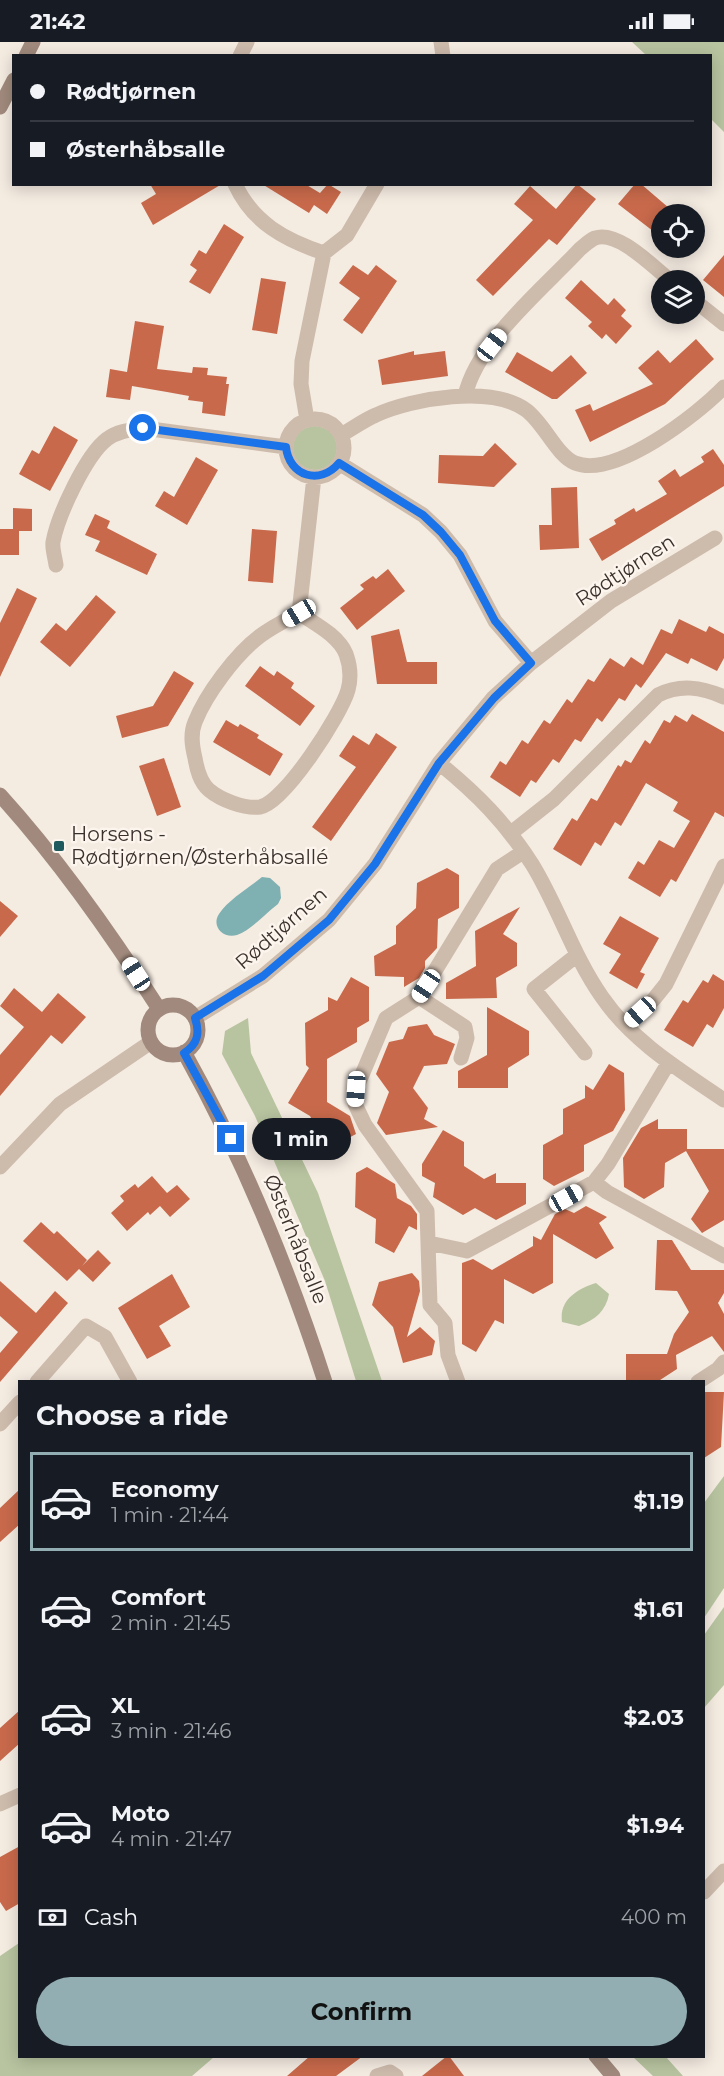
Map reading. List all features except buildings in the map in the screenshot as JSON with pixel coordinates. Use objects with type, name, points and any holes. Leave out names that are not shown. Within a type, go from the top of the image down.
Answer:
[{"type":"street","points":[[0,107],[12,84]]},
{"type":"street","points":[[236,186],[243,203],[256,218],[282,236],[324,253]]},
{"type":"street","points":[[307,420],[301,384],[302,361],[324,253],[347,235],[376,186]]},
{"type":"street","points":[[465,396],[469,381],[479,361],[505,329],[594,238],[607,236],[619,240],[657,270]]},
{"type":"street","points":[[705,309],[724,324]]},
{"type":"street","points":[[341,435],[376,415],[408,404],[465,396],[497,397],[526,410],[541,424],[566,457],[576,464],[592,465],[625,458],[650,445],[724,387]]},
{"type":"street","points":[[307,420],[323,420],[330,423],[341,435],[343,454],[339,463],[328,473],[314,477],[297,471],[291,464],[286,447],[292,430],[307,420]]},
{"type":"street","points":[[56,565],[52,545],[57,523],[88,463],[106,439],[122,431],[143,428],[286,447]]},
{"type":"street","points":[[339,463],[423,515],[441,532],[460,555],[495,621],[531,663]]},
{"type":"street","points":[[299,613],[314,477]]},
{"type":"street","name":"Rødtjørnen","points":[[195,1018],[263,976],[329,920],[375,864],[439,763],[494,698],[531,663],[611,601],[715,538]]},
{"type":"street","points":[[299,613],[335,638],[345,653],[350,670],[349,688],[340,711],[307,762],[273,802],[262,807],[248,807],[217,796],[205,786],[197,771],[192,740],[194,723],[236,658],[260,636],[299,613]]},
{"type":"street","points":[[511,833],[554,799],[658,695],[670,689],[689,687],[724,697]]},
{"type":"street","points":[[439,763],[493,809],[511,833],[603,999],[626,1025],[669,1062],[724,1100]]},
{"type":"street","points":[[0,795],[32,830],[105,925],[159,1010]]},
{"type":"street","points":[[457,1380],[448,1355],[445,1323],[430,1305],[427,1211],[372,1136],[355,1104],[356,1089],[386,1018],[419,997],[497,869],[523,852]]},
{"type":"street","points":[[626,1025],[654,999],[666,984],[724,866]]},
{"type":"street","points":[[577,955],[534,989],[585,1053]]},
{"type":"street","points":[[419,997],[465,1027],[467,1038],[461,1058]]},
{"type":"street","points":[[166,1006],[182,1007],[195,1018],[198,1037],[194,1045],[184,1053],[169,1055],[160,1052],[151,1042],[148,1029],[153,1014],[166,1006]]},
{"type":"street","points":[[2,1162],[60,1104],[151,1042]]},
{"type":"street","name":"Østerhåbsalle","points":[[184,1053],[222,1121],[264,1210],[301,1307],[324,1380]]},
{"type":"street","points":[[429,1243],[467,1251],[594,1182],[608,1164],[669,1062]]},
{"type":"street","points":[[594,1182],[607,1192],[724,1256]]},
{"type":"street","points":[[39,1380],[86,1326],[105,1337],[129,1380]]},
{"type":"street","points":[[701,1380],[718,1370],[724,1362]]},
{"type":"street","points":[[0,1424],[18,1404]]},
{"type":"street","points":[[0,1804],[18,1796]]},
{"type":"street","points":[[705,1891],[724,1871]]},
{"type":"street","points":[[598,2058],[613,2076]]},
{"type":"street","points":[[377,2076],[390,2072],[396,2076]]},
{"type":"green space","points":[[632,42],[724,42],[724,132],[712,120],[712,54],[645,54]]},
{"type":"green space","points":[[315,426],[323,427],[331,432],[336,440],[336,456],[331,464],[323,469],[315,470],[307,469],[299,464],[294,456],[293,448],[294,440],[299,432],[307,427]]},
{"type":"green space","points":[[248,1018],[251,1053],[318,1193],[382,1380],[356,1380],[325,1281],[255,1116],[222,1054],[225,1031]]},
{"type":"green space","points":[[596,1283],[609,1294],[599,1314],[579,1326],[562,1322],[563,1307],[571,1296]]},
{"type":"green space","points":[[724,1476],[724,1588],[705,1616],[705,1502]]},
{"type":"green space","points":[[724,1607],[724,1685],[705,1707],[705,1634]]},
{"type":"green space","points":[[18,1944],[18,2058],[213,2058],[192,2076],[0,2076],[0,1956]]},
{"type":"green space","points":[[634,2058],[667,2058],[683,2076],[653,2076]]},
{"type":"water","points":[[262,877],[270,878],[280,887],[281,898],[278,904],[242,933],[232,936],[223,933],[216,923],[219,914]]},
{"type":"place","name":"Horsens - Rødtjørnen/Østerhåbsallé","points":[[59,846]]},
{"type":"route","points":[[143,428],[286,447],[287,456],[297,471],[314,477],[328,473],[339,463],[423,515],[441,532],[460,555],[495,621],[531,663],[494,698],[439,763],[375,864],[329,920],[263,976],[195,1018],[198,1037],[194,1045],[184,1053],[231,1139]]}]
